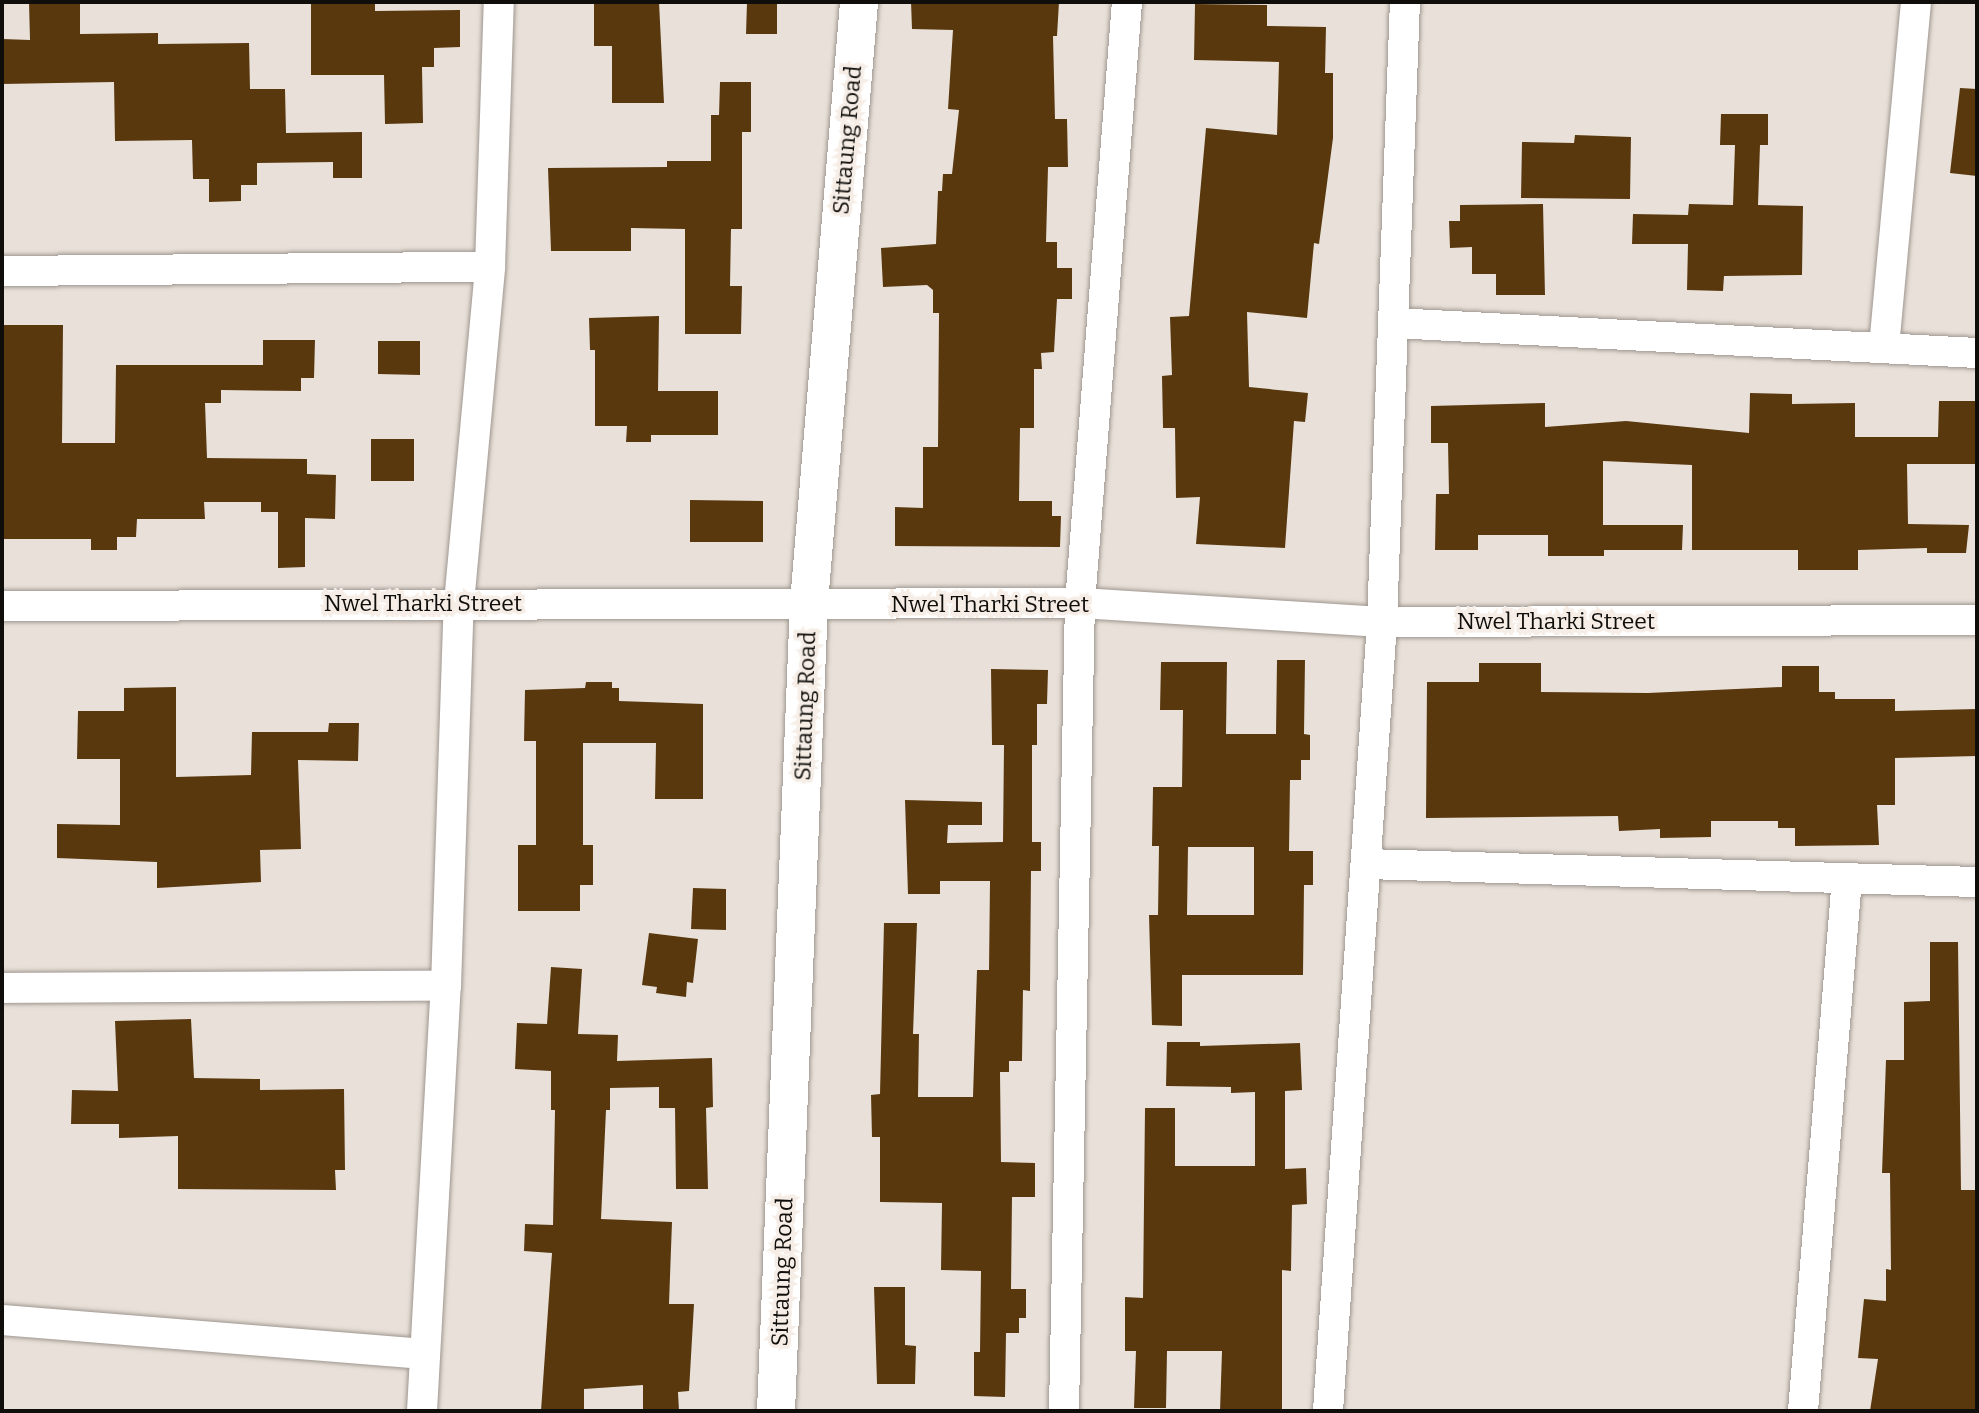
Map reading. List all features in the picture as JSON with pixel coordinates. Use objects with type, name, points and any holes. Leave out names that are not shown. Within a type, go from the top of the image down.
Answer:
[{"type":"street","points":[[422,1411],[446,986],[459,603],[490,267],[499,2]]},
{"type":"street","name":"Sittaung Road","points":[[776,1411],[809,603],[859,2]]},
{"type":"street","points":[[1064,1411],[1080,603],[1127,2]]},
{"type":"street","points":[[1328,1411],[1382,622],[1405,2]]},
{"type":"street","points":[[1884,347],[1916,2]]},
{"type":"street","points":[[2,271],[490,267]]},
{"type":"street","points":[[1393,323],[1977,353]]},
{"type":"street","name":"Nwel Tharki Street","points":[[2,606],[1080,603],[1382,622],[1977,620]]},
{"type":"street","points":[[1366,864],[1977,882]]},
{"type":"street","points":[[1803,1411],[1847,878]]},
{"type":"street","points":[[2,988],[446,986]]},
{"type":"street","points":[[2,1320],[425,1354]]},
{"type":"building","points":[[29,2],[80,2],[80,34],[158,33],[158,44],[249,43],[250,89],[285,89],[286,133],[362,132],[362,178],[333,178],[333,162],[257,163],[257,185],[241,185],[241,201],[209,202],[209,179],[193,179],[192,140],[115,141],[114,82],[2,84],[2,39],[30,40]]},
{"type":"building","points":[[311,2],[375,2],[375,11],[460,10],[460,47],[434,48],[434,67],[422,67],[423,123],[385,124],[384,75],[311,75]]},
{"type":"building","points":[[594,2],[659,2],[664,103],[612,103],[612,46],[594,46]]},
{"type":"building","points":[[747,2],[777,2],[777,34],[746,34]]},
{"type":"building","points":[[911,2],[1059,2],[1057,36],[1053,36],[1055,119],[1067,119],[1068,167],[1048,167],[1046,242],[1057,242],[1057,268],[1072,268],[1072,299],[1057,299],[1054,352],[1041,353],[1042,369],[1034,369],[1034,428],[1020,428],[1019,501],[1052,501],[1052,516],[1061,516],[1060,547],[895,546],[895,507],[923,508],[923,447],[938,447],[939,313],[933,313],[933,290],[927,285],[883,287],[881,248],[936,244],[938,191],[942,191],[943,174],[952,174],[959,110],[948,109],[953,30],[912,29]]},
{"type":"building","points":[[1195,4],[1267,5],[1267,26],[1326,27],[1325,73],[1333,73],[1333,138],[1319,244],[1314,243],[1307,318],[1247,312],[1249,387],[1308,393],[1305,422],[1294,421],[1285,548],[1196,544],[1200,497],[1176,498],[1175,428],[1163,428],[1162,376],[1172,375],[1170,317],[1189,316],[1206,128],[1277,135],[1279,62],[1194,60]]},
{"type":"building","points":[[720,82],[751,82],[751,132],[742,132],[742,229],[731,229],[730,286],[742,286],[741,334],[685,334],[685,229],[631,228],[631,251],[551,251],[548,168],[667,167],[667,161],[711,161],[711,115],[719,115]]},
{"type":"building","points":[[1960,88],[1977,89],[1977,176],[1950,173]]},
{"type":"building","points":[[1721,114],[1768,114],[1768,145],[1760,145],[1758,205],[1803,206],[1802,275],[1724,276],[1723,291],[1687,290],[1688,244],[1632,244],[1633,214],[1688,215],[1689,204],[1733,205],[1735,145],[1720,145]]},
{"type":"building","points":[[1575,135],[1631,137],[1630,199],[1521,198],[1522,142],[1574,143]]},
{"type":"building","points":[[1543,204],[1545,295],[1496,295],[1496,274],[1472,274],[1472,247],[1450,248],[1449,221],[1460,221],[1460,205]]},
{"type":"building","points":[[659,316],[658,391],[718,391],[718,435],[651,435],[651,442],[626,442],[627,426],[595,426],[595,350],[590,350],[589,318]]},
{"type":"building","points":[[2,325],[63,325],[62,443],[115,443],[116,365],[263,365],[263,340],[315,340],[314,378],[301,378],[301,391],[221,390],[221,403],[205,403],[207,458],[307,459],[307,474],[336,475],[335,519],[305,518],[305,567],[278,568],[278,512],[261,512],[261,502],[204,502],[205,519],[137,519],[136,537],[117,537],[117,550],[91,550],[91,539],[2,539]]},
{"type":"building","points":[[378,341],[420,341],[420,375],[378,374]]},
{"type":"building","points":[[1750,393],[1792,394],[1792,404],[1855,403],[1855,437],[1938,437],[1939,401],[1977,401],[1977,464],[1907,464],[1908,524],[1969,525],[1966,553],[1927,553],[1927,548],[1858,550],[1858,570],[1798,570],[1798,550],[1692,550],[1692,465],[1603,461],[1603,525],[1683,525],[1682,550],[1604,550],[1604,556],[1548,556],[1548,535],[1478,535],[1478,550],[1435,550],[1436,494],[1449,494],[1448,443],[1431,443],[1431,406],[1545,403],[1545,427],[1626,421],[1749,433]]},
{"type":"building","points":[[371,439],[414,439],[414,481],[371,481]]},
{"type":"building","points":[[690,500],[763,501],[763,542],[690,542]]},
{"type":"building","points":[[1277,660],[1305,660],[1304,734],[1310,735],[1310,760],[1301,760],[1301,780],[1290,780],[1289,851],[1313,851],[1313,885],[1304,885],[1303,975],[1182,975],[1182,1026],[1152,1025],[1149,915],[1158,915],[1159,846],[1152,846],[1153,787],[1182,787],[1183,710],[1160,710],[1161,662],[1227,662],[1226,734],[1276,734]],"holes":[[[1188,847],[1254,847],[1254,915],[1187,915]]]},
{"type":"building","points":[[1479,663],[1541,663],[1541,692],[1648,693],[1782,687],[1782,666],[1819,666],[1819,692],[1835,692],[1835,699],[1895,699],[1895,711],[1977,709],[1977,756],[1895,758],[1895,805],[1877,805],[1879,845],[1795,846],[1795,828],[1778,828],[1778,821],[1711,821],[1711,837],[1660,838],[1660,829],[1619,831],[1618,816],[1426,818],[1427,682],[1479,682]]},
{"type":"building","points":[[991,669],[1048,670],[1047,704],[1037,704],[1037,745],[1032,745],[1032,842],[1041,842],[1041,871],[1031,871],[1030,991],[1023,990],[1022,1061],[1009,1061],[1009,1072],[1000,1072],[1001,1162],[1035,1163],[1035,1197],[1012,1197],[1011,1289],[1026,1289],[1026,1318],[1019,1318],[1019,1333],[1006,1333],[1005,1397],[974,1396],[974,1352],[980,1352],[981,1271],[941,1270],[942,1203],[880,1202],[880,1137],[872,1137],[871,1095],[880,1094],[884,923],[917,923],[913,1034],[919,1034],[918,1097],[973,1097],[977,970],[989,970],[990,881],[940,881],[940,894],[908,894],[905,800],[982,802],[982,825],[948,825],[947,843],[1003,842],[1004,745],[992,745]]},
{"type":"building","points":[[586,682],[612,682],[612,688],[619,688],[619,701],[703,704],[703,799],[655,799],[656,743],[583,743],[583,845],[593,845],[593,885],[580,885],[580,911],[518,911],[518,845],[536,845],[536,741],[524,741],[525,690],[585,688]]},
{"type":"building","points":[[176,687],[176,777],[251,775],[252,732],[328,732],[329,723],[359,723],[358,761],[298,760],[301,849],[260,850],[261,882],[157,888],[157,862],[57,858],[57,824],[120,825],[120,759],[77,759],[78,711],[124,711],[124,688]]},
{"type":"building","points":[[693,888],[726,889],[726,930],[691,929]]},
{"type":"building","points":[[649,933],[698,939],[693,983],[687,982],[686,997],[656,993],[657,987],[642,985]]},
{"type":"building","points":[[1930,942],[1958,942],[1961,1190],[1977,1190],[1977,1411],[1870,1411],[1878,1359],[1858,1358],[1864,1299],[1886,1301],[1886,1269],[1891,1270],[1890,1173],[1882,1173],[1886,1060],[1904,1060],[1904,1002],[1930,1001]]},
{"type":"building","points":[[551,967],[582,969],[578,1034],[618,1035],[617,1061],[712,1058],[713,1107],[706,1108],[708,1189],[676,1189],[675,1108],[659,1108],[659,1087],[610,1088],[610,1110],[606,1110],[601,1219],[672,1222],[669,1304],[694,1304],[689,1391],[678,1392],[679,1411],[643,1411],[643,1385],[584,1389],[584,1411],[541,1411],[552,1253],[524,1251],[525,1224],[553,1225],[555,1110],[551,1110],[551,1071],[515,1069],[517,1023],[547,1024]]},
{"type":"building","points":[[191,1019],[194,1078],[260,1079],[260,1090],[344,1089],[345,1170],[335,1170],[336,1190],[178,1189],[178,1136],[119,1138],[119,1124],[71,1124],[72,1090],[118,1091],[115,1021]]},
{"type":"building","points":[[1167,1042],[1200,1042],[1200,1046],[1300,1043],[1302,1090],[1285,1091],[1285,1169],[1306,1168],[1307,1204],[1292,1205],[1291,1271],[1282,1270],[1282,1411],[1220,1411],[1222,1351],[1167,1351],[1166,1408],[1134,1408],[1136,1351],[1125,1351],[1125,1297],[1143,1298],[1145,1108],[1175,1108],[1175,1166],[1255,1166],[1255,1092],[1231,1093],[1231,1087],[1166,1086]]},
{"type":"building","points":[[874,1287],[905,1287],[905,1345],[916,1346],[915,1384],[877,1384]]}]
